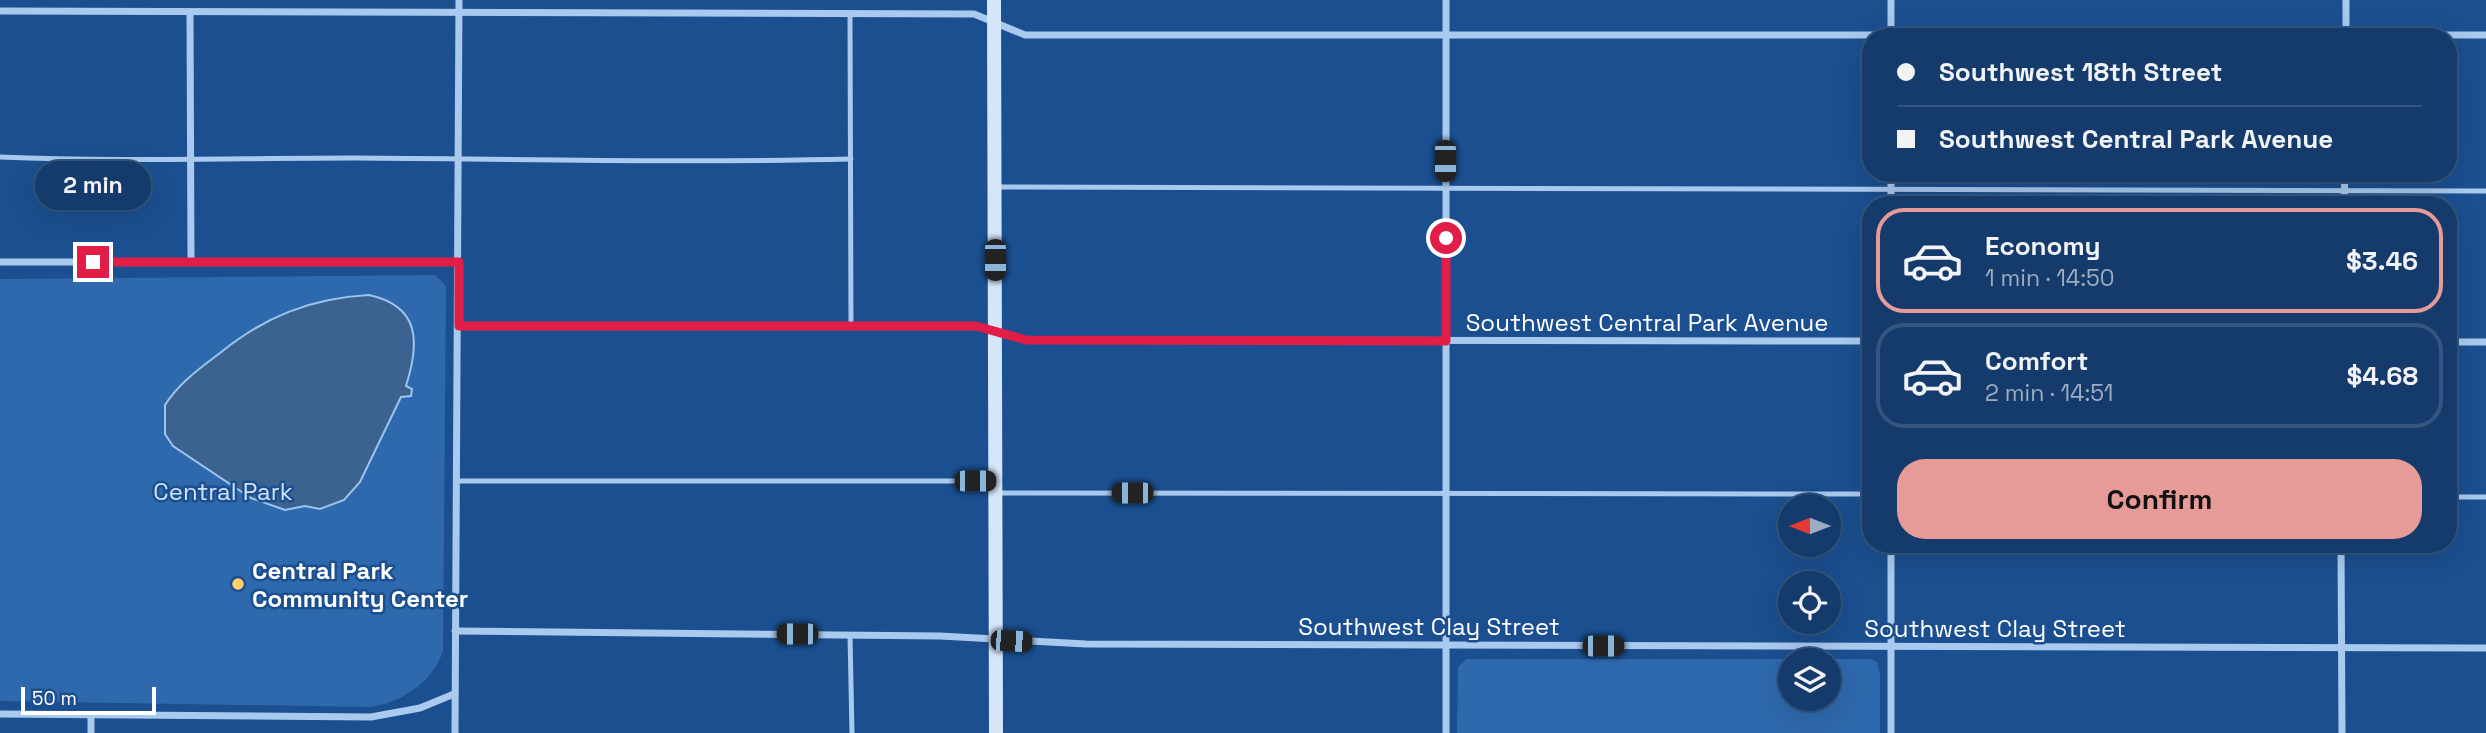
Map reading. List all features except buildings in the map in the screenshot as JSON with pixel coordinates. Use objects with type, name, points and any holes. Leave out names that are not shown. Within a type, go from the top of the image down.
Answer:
[{"type":"main road","points":[[994,0],[996,733]]},
{"type":"street","points":[[455,733],[459,0]]},
{"type":"street","points":[[1446,0],[1446,733]]},
{"type":"street","points":[[1891,0],[1891,28]]},
{"type":"street","points":[[2346,0],[2346,28]]},
{"type":"street","points":[[0,12],[974,14],[1025,35],[1862,35]]},
{"type":"street","points":[[190,12],[191,262]]},
{"type":"street","points":[[2457,36],[2486,36]]},
{"type":"street","points":[[1891,182],[1891,196]]},
{"type":"street","points":[[2344,196],[2345,182]]},
{"type":"street","points":[[0,262],[459,262]]},
{"type":"street","name":"Southwest Central Park Avenue","points":[[459,326],[976,326],[1026,340],[1862,341]]},
{"type":"street","points":[[2457,342],[2486,342]]},
{"type":"street","points":[[1891,553],[1891,733]]},
{"type":"street","points":[[2341,553],[2342,733]]},
{"type":"street","name":"Southwest Clay Street","points":[[455,631],[850,635],[1086,644],[2486,649]]},
{"type":"street","points":[[0,714],[385,716],[420,708],[454,694]]},
{"type":"street","points":[[91,716],[91,733]]},
{"type":"lane","points":[[850,14],[851,325]]},
{"type":"lane","points":[[0,157],[88,160],[851,159]]},
{"type":"lane","points":[[994,187],[1445,186],[2486,191]]},
{"type":"lane","points":[[457,481],[1447,494],[1862,494]]},
{"type":"lane","points":[[2457,497],[2486,497]]},
{"type":"lane","points":[[850,635],[852,733]]},
{"type":"green space","name":"Central Park","points":[[435,275],[446,286],[443,651],[424,681],[404,696],[370,707],[0,701],[0,279]]},
{"type":"green space","points":[[1466,659],[1778,659],[1778,711],[1841,711],[1841,659],[1871,659],[1877,662],[1880,674],[1880,733],[1457,733],[1458,667]]},
{"type":"shaded area","points":[[369,295],[386,300],[407,317],[414,341],[411,370],[406,386],[412,389],[411,396],[401,397],[360,482],[344,500],[320,509],[305,506],[285,510],[251,498],[173,446],[165,434],[165,405],[183,383],[237,340],[271,320],[308,305]]},
{"type":"place","name":"Central Park Community Center","points":[[238,584]]},
{"type":"route","points":[[93,262],[459,262],[459,326],[976,326],[1026,340],[1446,341],[1446,238]]}]
